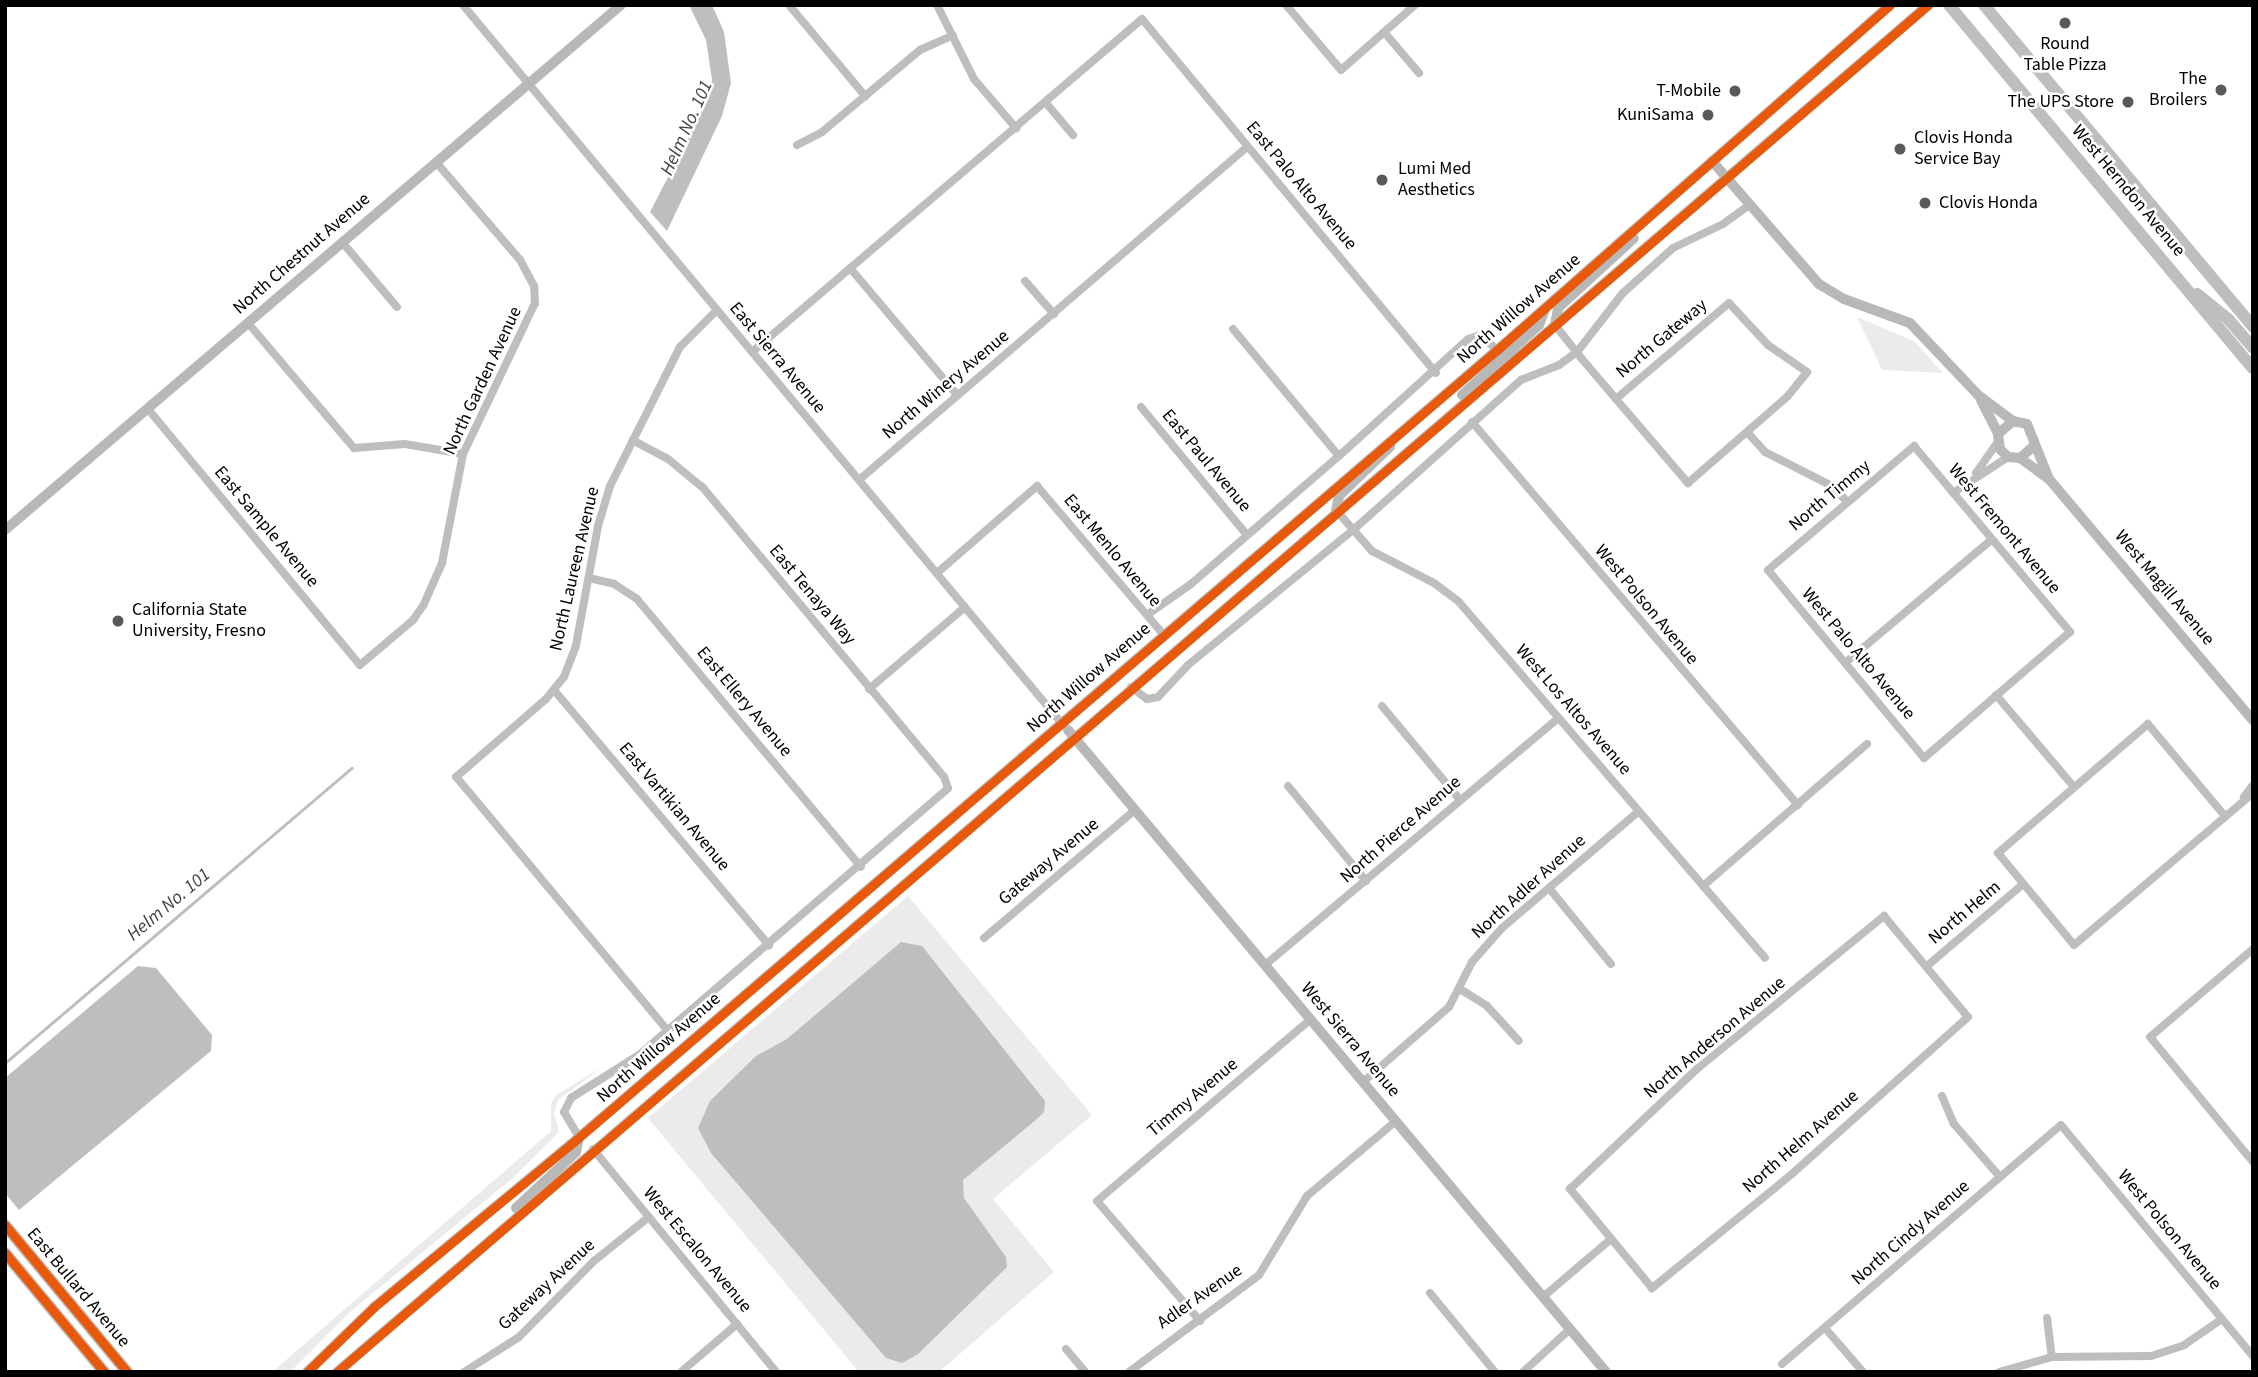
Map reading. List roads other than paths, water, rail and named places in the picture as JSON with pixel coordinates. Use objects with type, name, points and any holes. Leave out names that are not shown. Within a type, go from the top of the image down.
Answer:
[{"type":"main road","name":"North Chestnut Avenue","points":[[5,530],[621,5]]},
{"type":"main road","name":"North Willow Avenue","points":[[337,1372],[1068,730],[1164,635],[1497,350],[1890,5]]},
{"type":"main road","name":"North Willow Avenue","points":[[307,1372],[374,1307],[1068,730],[1131,687],[1928,5]]},
{"type":"main road","name":"West Herndon Avenue","points":[[1949,5],[2253,368]]},
{"type":"main road","name":"West Herndon Avenue","points":[[1984,5],[2253,327]]},
{"type":"main road","points":[[1712,161],[1819,284],[1844,299],[1910,323],[1978,395],[2013,421],[2027,424],[2035,444],[2014,458]]},
{"type":"main road","points":[[1555,324],[1558,308],[1622,251],[1658,209]]},
{"type":"main road","points":[[2182,284],[2218,310],[2253,348]]},
{"type":"main road","points":[[1442,419],[1476,378],[1539,325],[1546,307]]},
{"type":"main road","points":[[1978,395],[1998,438],[2013,421]]},
{"type":"main road","points":[[1336,510],[1339,496],[1376,464],[1406,426]]},
{"type":"main road","name":"West Magill Avenue","points":[[1998,438],[2014,458],[2049,479]]},
{"type":"main road","name":"West Magill Avenue","points":[[2035,444],[2049,479],[2252,721]]},
{"type":"main road","name":"West Sierra Avenue","points":[[1068,730],[1606,1372]]},
{"type":"main road","points":[[505,1224],[525,1197],[578,1150],[579,1137]]},
{"type":"main road","name":"East Bullard Avenue","points":[[5,1225],[127,1372]]},
{"type":"main road","name":"East Bullard Avenue","points":[[5,1253],[104,1372]]},
{"type":"street","name":"East Sierra Avenue","points":[[463,5],[1068,730]]},
{"type":"street","points":[[789,5],[864,96]]},
{"type":"street","points":[[936,5],[974,79],[1016,128]]},
{"type":"street","points":[[1286,5],[1340,70],[1415,5]]},
{"type":"street","name":"East Palo Alto Avenue","points":[[1046,103],[1142,19],[1436,373]]},
{"type":"street","points":[[1384,32],[1419,73]]},
{"type":"street","points":[[797,145],[822,132],[920,50],[953,35]]},
{"type":"street","points":[[752,352],[1046,103],[1073,135]]},
{"type":"street","name":"North Winery Avenue","points":[[859,480],[1247,147]]},
{"type":"street","name":"North Garden Avenue","points":[[360,665],[413,620],[424,604],[442,563],[463,454],[531,317],[534,286],[520,260],[436,162]]},
{"type":"street","points":[[1131,687],[1147,699],[1158,697],[1188,665],[1352,531],[1521,380],[1559,365],[1577,352],[1623,293],[1672,248],[1723,224],[1749,205]]},
{"type":"street","points":[[342,242],[397,307]]},
{"type":"street","points":[[850,268],[958,396]]},
{"type":"street","points":[[1025,281],[1054,314]]},
{"type":"street","name":"North Gateway","points":[[1616,399],[1729,303],[1768,345],[1807,372],[1748,433]]},
{"type":"street","name":"North Laureen Avenue","points":[[668,1031],[456,777],[554,690],[576,645],[610,486],[680,347],[717,310]]},
{"type":"street","points":[[248,323],[354,448],[405,444],[463,454]]},
{"type":"street","points":[[1555,324],[1688,483],[1748,433],[1765,452],[1828,484],[1847,502]]},
{"type":"street","points":[[1233,329],[1339,456]]},
{"type":"street","points":[[1147,615],[1247,535],[1436,373],[1473,336],[1486,338],[1497,350]]},
{"type":"street","name":"East Paul Avenue","points":[[1141,407],[1247,535]]},
{"type":"street","name":"East Sample Avenue","points":[[148,409],[360,665]]},
{"type":"street","name":"West Polson Avenue","points":[[1472,422],[1798,804]]},
{"type":"street","points":[[1953,493],[1974,475],[1998,438]]},
{"type":"street","name":"East Tenaya Way","points":[[633,440],[668,459],[702,487],[944,777],[948,788]]},
{"type":"street","name":"North Timmy","points":[[1768,570],[1914,446]]},
{"type":"street","name":"West Fremont Avenue","points":[[1914,446],[2070,632],[1996,695]]},
{"type":"street","points":[[1974,475],[2014,458]]},
{"type":"street","name":"East Menlo Avenue","points":[[937,573],[1037,486],[1164,635]]},
{"type":"street","name":"West Los Altos Avenue","points":[[1336,510],[1352,531],[1384,560],[1434,583],[1459,602],[1556,719],[1765,958]]},
{"type":"street","points":[[1845,663],[1992,539]]},
{"type":"street","name":"West Palo Alto Avenue","points":[[1768,570],[1924,758],[1996,695]]},
{"type":"street","name":"East Ellery Avenue","points":[[589,578],[614,584],[637,598],[861,867]]},
{"type":"street","points":[[869,689],[965,607]]},
{"type":"street","name":"East Vartikian Avenue","points":[[554,690],[769,945]]},
{"type":"street","points":[[1996,695],[2074,787]]},
{"type":"street","points":[[1382,706],[1460,800]]},
{"type":"street","name":"North Pierce Avenue","points":[[1265,965],[1556,719]]},
{"type":"street","points":[[2224,815],[2148,724],[1998,853],[2074,945],[2253,793]]},
{"type":"street","points":[[1703,886],[1867,744]]},
{"type":"street","points":[[2243,799],[2253,785]]},
{"type":"street","points":[[1287,786],[1366,881]]},
{"type":"street","name":"North Willow Avenue","points":[[579,1137],[564,1112],[567,1102],[668,1031],[861,867],[948,788]]},
{"type":"street","name":"Gateway Avenue","points":[[984,938],[1135,810]]},
{"type":"street","name":"North Adler Avenue","points":[[1363,1083],[1438,1019],[1460,989],[1484,946],[1639,811]]},
{"type":"street","name":"North Helm","points":[[1927,965],[2024,884]]},
{"type":"street","points":[[1549,888],[1611,964]]},
{"type":"street","name":"North Anderson Avenue","points":[[1611,1239],[1570,1189],[1697,1069],[1885,916],[1927,965]]},
{"type":"street","points":[[2253,949],[2150,1037],[2253,1162]]},
{"type":"street","name":"North Helm Avenue","points":[[1611,1239],[1652,1288],[1792,1174],[1968,1017],[1927,965]]},
{"type":"street","points":[[1460,989],[1486,1006],[1519,1041]]},
{"type":"street","name":"Timmy Avenue","points":[[1199,1321],[1097,1201],[1311,1019]]},
{"type":"street","points":[[1942,1096],[1954,1124],[2000,1177]]},
{"type":"street","name":"Adler Avenue","points":[[1129,1372],[1157,1346],[1199,1321],[1259,1275],[1307,1196],[1396,1121]]},
{"type":"street","name":"West Polson Avenue","points":[[2061,1125],[2253,1356]]},
{"type":"street","name":"North Cindy Avenue","points":[[1782,1364],[2061,1125]]},
{"type":"street","name":"West Escalon Avenue","points":[[593,1149],[776,1372]]},
{"type":"street","name":"Gateway Avenue","points":[[464,1372],[519,1337],[594,1261],[649,1217]]},
{"type":"street","points":[[1543,1297],[1611,1239]]},
{"type":"street","points":[[1430,1293],[1495,1372]]},
{"type":"street","points":[[2047,1318],[2052,1357]]},
{"type":"street","points":[[1999,1372],[2052,1357],[2151,1356],[2184,1345],[2222,1319]]},
{"type":"street","points":[[681,1372],[737,1324]]},
{"type":"street","points":[[1825,1328],[1863,1372]]},
{"type":"street","points":[[1523,1372],[1570,1329]]},
{"type":"street","points":[[1066,1349],[1085,1372]]},
{"type":"waterway","name":"Helm No. 101","points":[[5,1063],[352,768]]},
{"type":"place","name":"Round Table Pizza","points":[[2065,23]]},
{"type":"place","name":"The Broilers","points":[[2221,90]]},
{"type":"place","name":"T-Mobile","points":[[1735,91]]},
{"type":"place","name":"The UPS Store","points":[[2128,102]]},
{"type":"place","name":"KuniSama","points":[[1708,115]]},
{"type":"place","name":"Clovis Honda Service Bay","points":[[1900,149]]},
{"type":"place","name":"Lumi Med Aesthetics","points":[[1382,180]]},
{"type":"place","name":"Clovis Honda","points":[[1925,203]]},
{"type":"place","name":"California State University, Fresno","points":[[118,621]]}]
